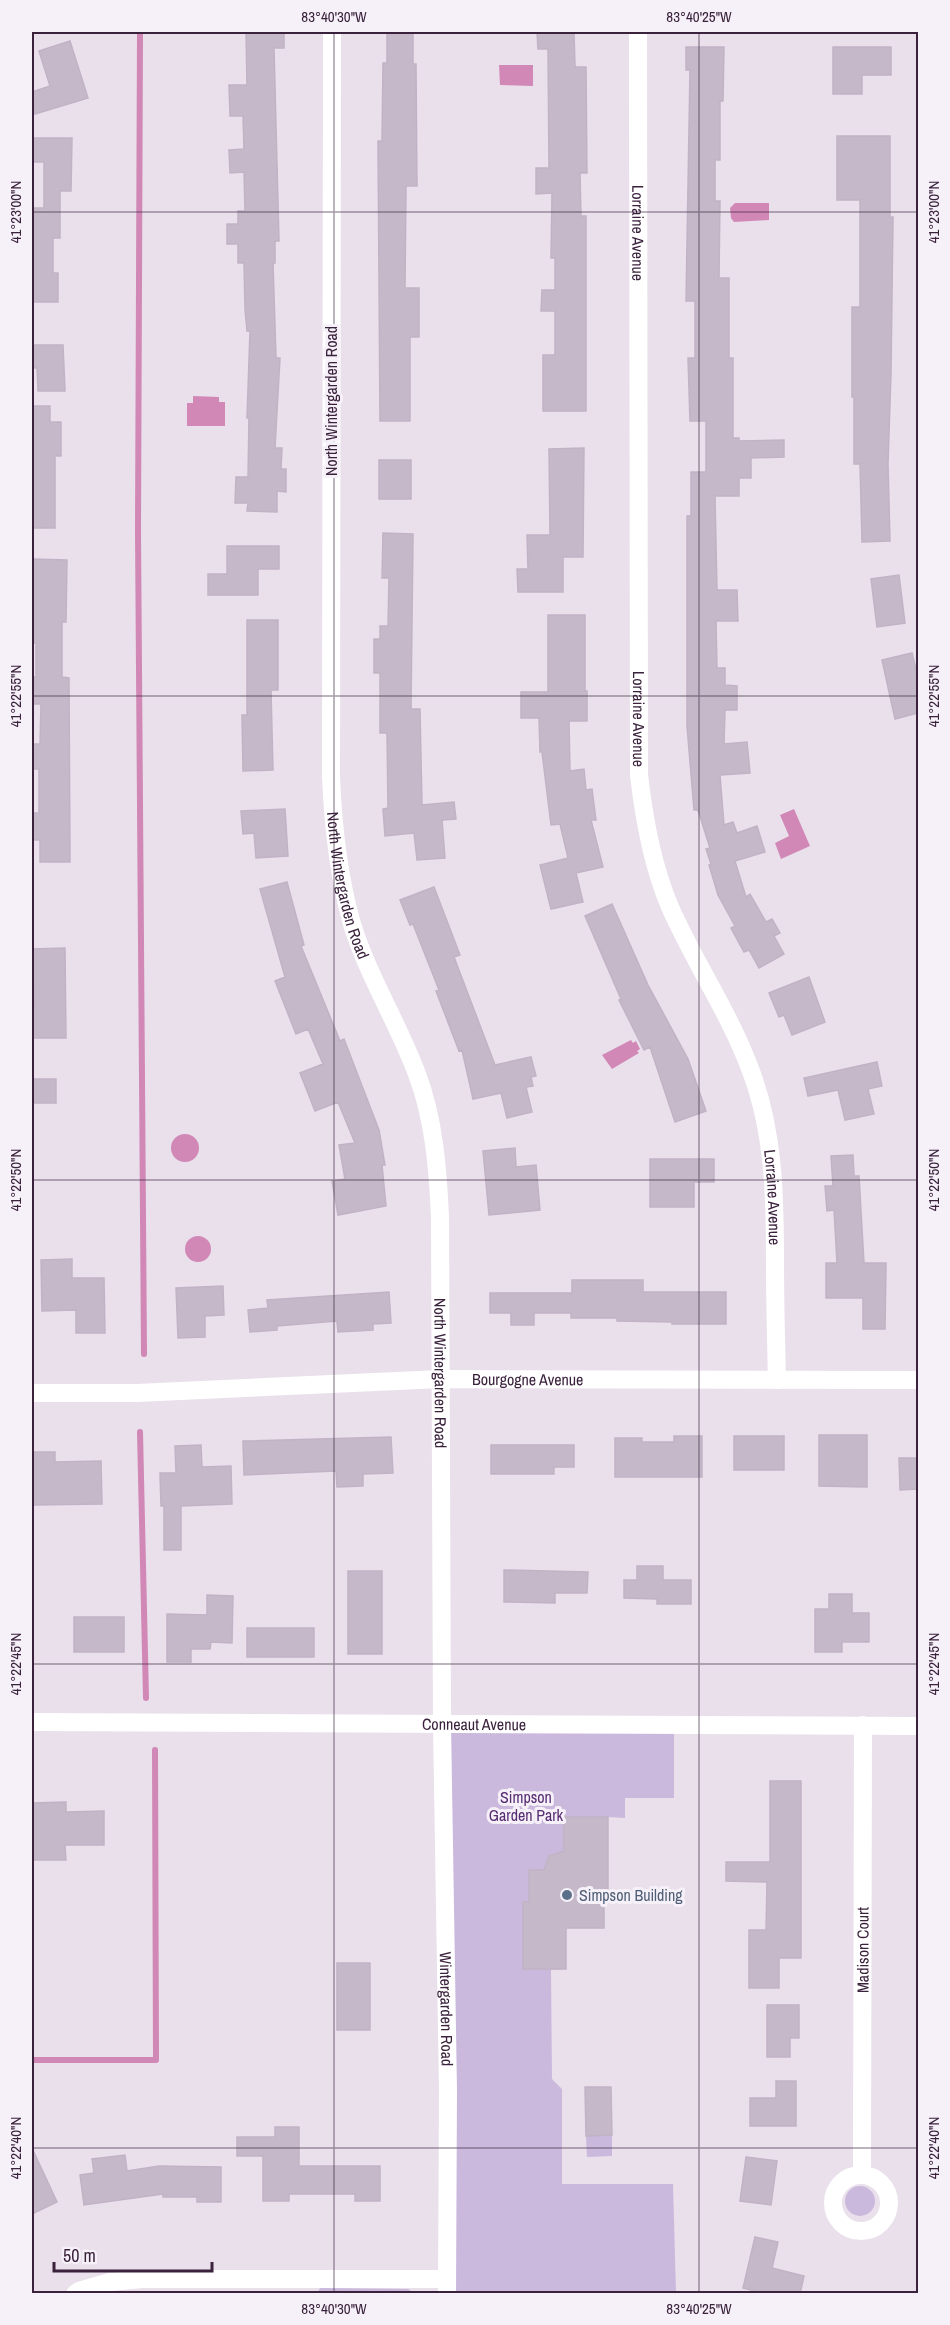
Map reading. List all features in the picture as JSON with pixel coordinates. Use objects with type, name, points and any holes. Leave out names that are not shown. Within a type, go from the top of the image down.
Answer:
[{"type":"street","name":"North Wintergarden Road","points":[[332,32],[330,776],[334,838],[342,884],[353,926],[370,971],[418,1077],[430,1123],[437,1170],[440,1217],[442,1724]]},
{"type":"street","name":"Lorraine Avenue","points":[[638,32],[639,775],[653,857],[669,905],[692,954],[735,1031],[753,1075],[765,1120],[772,1167],[776,1226],[777,1380]]},
{"type":"street","name":"Bourgogne Avenue","points":[[32,1393],[155,1393],[441,1379],[918,1380]]},
{"type":"street","name":"Conneaut Avenue","points":[[32,1722],[918,1726]]},
{"type":"street","name":"Wintergarden Road","points":[[442,1724],[448,2091],[447,2286]]},
{"type":"street","name":"Madison Court","points":[[862,2175],[863,1725]]},
{"type":"street","points":[[75,2294],[79,2290],[110,2282],[155,2286],[447,2286]]},
{"type":"green space","name":"Simpson Garden Park","points":[[674,1723],[674,1798],[625,1798],[625,1818],[608,1817],[608,1889],[604,1889],[604,1928],[566,1928],[566,1969],[551,1970],[552,2079],[562,2089],[562,2184],[673,2184],[676,2293],[447,2293],[442,1724]]},
{"type":"green space","points":[[612,2135],[612,2156],[587,2157],[586,2136]]},
{"type":"green space","points":[[860,2186],[871,2190],[875,2201],[871,2212],[860,2216],[849,2212],[845,2201],[849,2190]]},
{"type":"green space","points":[[320,2288],[408,2289],[414,2293],[317,2294]]},
{"type":"shaded area","points":[[499,65],[533,65],[533,86],[500,85]]},
{"type":"shaded area","points":[[735,203],[769,203],[769,220],[734,222],[730,208]]},
{"type":"shaded area","points":[[193,396],[219,397],[219,402],[225,402],[225,426],[187,426],[187,403],[193,403]]},
{"type":"shaded area","points":[[794,809],[810,846],[781,859],[775,843],[789,836],[780,815]]},
{"type":"shaded area","points":[[631,1040],[633,1043],[636,1041],[640,1049],[637,1051],[639,1053],[612,1069],[602,1055]]},
{"type":"shaded area","points":[[185,1134],[195,1138],[199,1148],[195,1158],[185,1162],[175,1158],[171,1148],[175,1138]]},
{"type":"shaded area","points":[[198,1236],[207,1240],[211,1249],[207,1258],[198,1262],[189,1258],[185,1249],[189,1240]]},
{"type":"building","points":[[246,32],[284,32],[284,48],[274,48],[279,241],[275,241],[275,263],[273,263],[276,358],[280,358],[275,448],[282,448],[281,469],[286,469],[286,492],[277,491],[277,512],[247,511],[248,503],[235,503],[236,477],[248,477],[249,418],[247,418],[250,331],[247,331],[245,309],[244,263],[238,263],[238,244],[227,244],[227,224],[238,224],[238,211],[245,211],[244,172],[230,173],[229,150],[244,149],[243,116],[230,116],[229,85],[247,85]]},
{"type":"building","points":[[387,32],[413,32],[413,64],[416,64],[417,186],[406,186],[405,288],[419,288],[419,337],[410,337],[410,421],[380,421],[378,141],[382,141],[383,63],[387,63]]},
{"type":"building","points":[[537,32],[574,32],[575,67],[586,67],[587,173],[580,173],[581,216],[586,216],[586,411],[543,411],[543,355],[555,355],[555,311],[541,311],[542,290],[555,290],[555,258],[551,258],[552,193],[536,194],[536,168],[549,168],[548,49],[538,49]]},
{"type":"building","points":[[70,41],[88,98],[35,114],[32,92],[50,86],[39,51]]},
{"type":"building","points":[[686,47],[724,47],[723,101],[720,101],[720,160],[715,160],[715,201],[720,201],[719,278],[729,278],[729,358],[733,358],[733,438],[739,438],[739,441],[784,440],[784,457],[751,458],[751,478],[739,478],[739,496],[715,496],[717,590],[737,590],[738,621],[716,621],[717,668],[725,668],[725,685],[737,686],[737,710],[725,710],[724,744],[747,742],[750,773],[720,775],[724,825],[733,822],[737,833],[757,826],[765,852],[735,861],[746,897],[750,894],[766,922],[772,919],[780,933],[774,936],[784,954],[759,968],[749,950],[744,952],[731,928],[735,926],[718,895],[709,865],[711,864],[706,849],[710,848],[698,810],[694,810],[687,726],[687,516],[691,516],[691,472],[706,472],[706,421],[690,421],[688,358],[695,358],[695,301],[686,301],[690,70],[686,70]]},
{"type":"building","points":[[833,47],[891,47],[891,75],[862,75],[862,94],[833,94]]},
{"type":"building","points":[[837,136],[890,136],[890,217],[893,217],[888,464],[890,541],[862,542],[860,464],[854,464],[854,397],[852,397],[852,307],[860,307],[860,200],[837,200]]},
{"type":"building","points":[[32,138],[72,138],[71,191],[60,191],[60,238],[53,238],[53,273],[58,273],[58,302],[32,302],[32,208],[44,208],[44,162],[32,162]]},
{"type":"building","points":[[32,345],[63,345],[65,391],[38,391],[37,368],[32,368]]},
{"type":"building","points":[[32,406],[50,406],[50,422],[61,422],[61,456],[55,456],[55,528],[32,528]]},
{"type":"building","points":[[584,448],[583,557],[563,557],[563,592],[518,592],[517,569],[528,569],[527,535],[550,535],[549,449]]},
{"type":"building","points":[[379,460],[411,460],[411,499],[379,499]]},
{"type":"building","points":[[383,533],[413,534],[411,709],[420,709],[422,805],[454,802],[456,819],[442,820],[445,858],[417,860],[414,833],[385,836],[383,809],[388,808],[387,733],[380,733],[380,673],[374,673],[374,639],[380,639],[380,626],[388,626],[389,578],[382,578]]},
{"type":"building","points":[[227,546],[279,546],[279,569],[258,569],[258,595],[208,595],[208,574],[227,574]]},
{"type":"building","points":[[32,559],[67,560],[66,622],[62,622],[62,677],[69,678],[70,862],[40,862],[40,840],[32,840],[32,813],[39,813],[39,769],[32,769],[32,744],[40,744],[41,704],[32,704],[32,677],[36,677],[36,643],[32,643]]},
{"type":"building","points":[[899,575],[905,623],[877,627],[871,579]]},
{"type":"building","points":[[548,615],[585,615],[587,721],[569,721],[570,771],[584,769],[586,790],[592,789],[596,820],[591,820],[603,867],[576,873],[583,902],[551,909],[540,865],[568,858],[560,824],[551,825],[542,752],[540,752],[539,718],[521,718],[521,692],[548,692]]},
{"type":"building","points":[[247,620],[278,620],[278,690],[271,690],[273,770],[243,771],[242,715],[247,715]]},
{"type":"building","points":[[912,653],[918,677],[918,713],[895,719],[882,660]]},
{"type":"building","points":[[285,809],[288,856],[256,858],[254,833],[243,834],[241,811]]},
{"type":"building","points":[[287,882],[304,945],[301,946],[340,1041],[344,1039],[379,1130],[385,1165],[382,1165],[386,1206],[338,1215],[332,1181],[345,1179],[339,1145],[355,1143],[338,1102],[315,1111],[300,1073],[323,1064],[308,1029],[296,1034],[275,981],[285,977],[260,889]]},
{"type":"building","points":[[434,887],[460,955],[454,957],[495,1065],[531,1057],[536,1076],[531,1077],[533,1086],[526,1087],[532,1112],[507,1118],[501,1093],[473,1099],[462,1050],[459,1051],[436,991],[439,990],[413,924],[410,925],[400,900]]},
{"type":"building","points":[[612,904],[648,985],[688,1059],[706,1111],[675,1122],[650,1047],[644,1050],[619,1000],[621,999],[585,916]]},
{"type":"building","points":[[65,948],[66,1038],[32,1038],[32,1011],[35,1011],[32,949]]},
{"type":"building","points":[[809,977],[825,1022],[792,1035],[784,1015],[779,1017],[769,993]]},
{"type":"building","points":[[877,1062],[882,1086],[868,1089],[874,1114],[845,1120],[838,1090],[808,1096],[804,1078]]},
{"type":"building","points":[[32,1079],[56,1079],[56,1103],[32,1103]]},
{"type":"building","points":[[515,1148],[516,1167],[536,1165],[540,1210],[489,1215],[483,1151]]},
{"type":"building","points":[[853,1155],[854,1176],[859,1176],[864,1263],[886,1263],[885,1329],[863,1329],[863,1298],[826,1298],[826,1263],[837,1263],[834,1210],[827,1211],[825,1186],[833,1186],[831,1156]]},
{"type":"building","points":[[650,1159],[714,1159],[714,1182],[694,1182],[694,1207],[650,1207]]},
{"type":"building","points":[[72,1259],[72,1278],[104,1278],[105,1333],[76,1333],[76,1310],[42,1311],[41,1260]]},
{"type":"building","points":[[572,1280],[643,1280],[643,1292],[726,1292],[726,1324],[617,1321],[617,1318],[571,1318],[571,1313],[534,1313],[534,1325],[511,1325],[511,1313],[490,1313],[490,1293],[572,1293]]},
{"type":"building","points":[[223,1286],[224,1315],[205,1316],[205,1337],[178,1338],[176,1288]]},
{"type":"building","points":[[389,1292],[391,1323],[373,1324],[373,1330],[338,1332],[337,1321],[277,1326],[277,1330],[250,1332],[248,1310],[268,1308],[267,1300]]},
{"type":"building","points":[[819,1435],[867,1435],[867,1487],[819,1486]]},
{"type":"building","points":[[674,1436],[702,1436],[702,1477],[615,1477],[615,1438],[642,1438],[642,1442],[674,1442]]},
{"type":"building","points":[[734,1436],[784,1436],[784,1470],[734,1470]]},
{"type":"building","points":[[391,1437],[393,1473],[363,1474],[363,1486],[337,1487],[336,1471],[244,1475],[243,1441]]},
{"type":"building","points":[[201,1445],[202,1467],[231,1466],[232,1504],[181,1506],[181,1550],[164,1550],[164,1506],[161,1506],[160,1473],[176,1473],[175,1446]]},
{"type":"building","points":[[491,1445],[574,1445],[574,1467],[554,1467],[554,1474],[491,1474]]},
{"type":"building","points":[[32,1452],[55,1452],[55,1462],[101,1461],[102,1504],[32,1505]]},
{"type":"building","points":[[899,1458],[918,1458],[918,1489],[900,1490]]},
{"type":"building","points":[[637,1566],[663,1566],[663,1580],[691,1580],[691,1604],[657,1604],[657,1599],[624,1598],[624,1580],[637,1580]]},
{"type":"building","points":[[504,1570],[588,1572],[587,1593],[555,1593],[555,1603],[504,1602]]},
{"type":"building","points":[[348,1571],[382,1571],[382,1654],[348,1654]]},
{"type":"building","points":[[829,1594],[852,1594],[852,1613],[869,1613],[869,1642],[842,1642],[842,1652],[815,1652],[815,1609],[829,1609]]},
{"type":"building","points":[[207,1595],[233,1596],[232,1643],[211,1642],[210,1649],[191,1649],[191,1662],[167,1662],[167,1614],[207,1615]]},
{"type":"building","points":[[74,1617],[124,1617],[124,1652],[74,1652]]},
{"type":"building","points":[[247,1628],[314,1628],[314,1657],[247,1657]]},
{"type":"building","points":[[770,1781],[801,1781],[801,1958],[779,1958],[779,1988],[749,1988],[749,1930],[766,1930],[767,1882],[726,1881],[726,1862],[770,1862]]},
{"type":"building","points":[[66,1802],[66,1812],[104,1811],[104,1845],[65,1845],[66,1860],[32,1860],[32,1803]]},
{"type":"building","name":"Simpson Building","points":[[564,1817],[608,1817],[608,1889],[604,1889],[604,1928],[566,1928],[566,1969],[523,1969],[523,1902],[529,1902],[529,1870],[544,1870],[549,1856],[564,1851]]},
{"type":"building","points":[[337,1963],[370,1963],[370,2030],[337,2030]]},
{"type":"building","points":[[767,2005],[799,2005],[799,2038],[790,2038],[790,2057],[767,2057]]},
{"type":"building","points":[[776,2081],[796,2081],[796,2126],[750,2126],[750,2098],[776,2098]]},
{"type":"building","points":[[585,2087],[611,2087],[612,2135],[586,2136]]},
{"type":"building","points":[[275,2127],[299,2127],[299,2166],[380,2166],[380,2201],[355,2201],[355,2194],[289,2194],[289,2201],[263,2201],[263,2156],[237,2156],[237,2137],[275,2137]]},
{"type":"building","points":[[32,2148],[57,2202],[32,2214]]},
{"type":"building","points":[[125,2155],[127,2171],[159,2166],[221,2167],[221,2202],[197,2202],[197,2197],[163,2197],[163,2194],[84,2205],[80,2175],[94,2173],[92,2159]]},
{"type":"building","points":[[746,2157],[777,2161],[771,2205],[740,2201]]},
{"type":"building","points":[[755,2237],[778,2242],[772,2268],[804,2276],[800,2294],[766,2294],[743,2288]]},
{"type":"waterway","points":[[140,32],[138,531],[144,1354]]},
{"type":"waterway","points":[[140,1432],[146,1698]]},
{"type":"waterway","points":[[32,2060],[156,2060],[155,1750]]},
{"type":"place","name":"Simpson Building","points":[[567,1895]]}]
